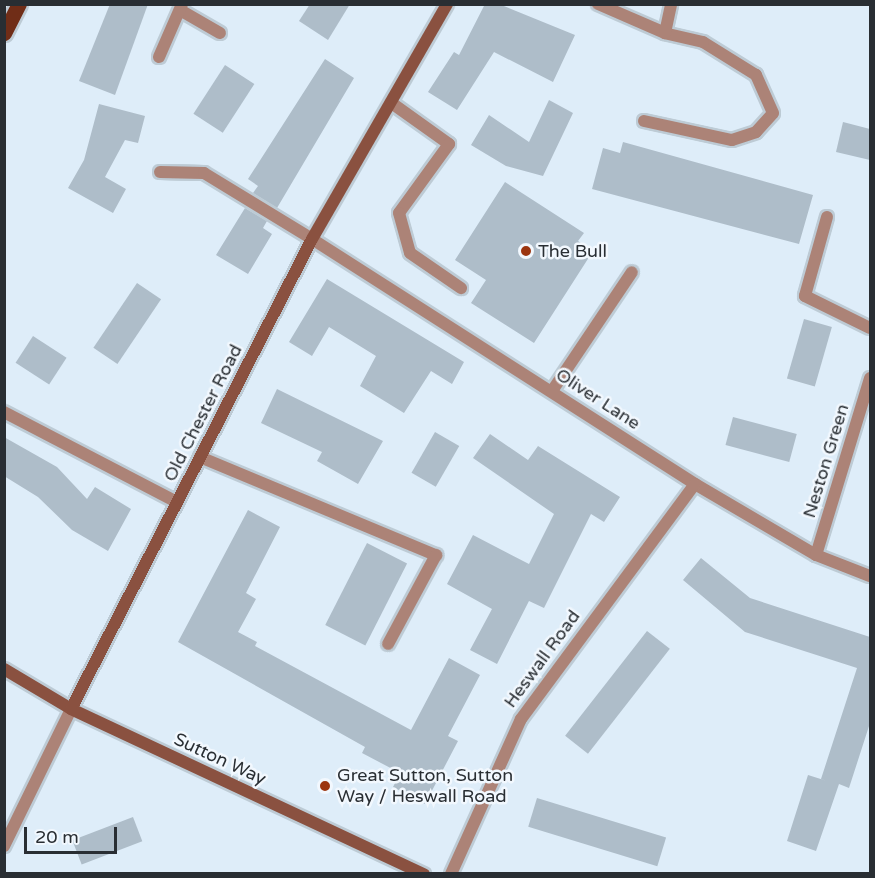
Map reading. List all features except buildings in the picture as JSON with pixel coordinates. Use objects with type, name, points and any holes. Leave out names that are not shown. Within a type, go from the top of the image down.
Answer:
[{"type":"main road","points":[[4,33],[18,4]]},
{"type":"main road","name":"Old Chester Road","points":[[71,709],[312,239],[393,104],[447,4]]},
{"type":"main road","name":"Sutton Way","points":[[4,669],[71,709],[424,873]]},
{"type":"street","points":[[598,4],[665,33],[703,42],[756,75],[772,113],[756,132],[732,140],[644,121]]},
{"type":"street","points":[[665,33],[671,4]]},
{"type":"street","points":[[159,57],[181,7],[220,33]]},
{"type":"street","points":[[393,104],[449,144],[399,213],[410,253],[461,288]]},
{"type":"street","name":"Oliver Lane","points":[[160,172],[204,173],[552,391],[695,484],[816,555],[870,576]]},
{"type":"street","points":[[827,217],[805,296],[870,328]]},
{"type":"street","points":[[552,391],[632,272]]},
{"type":"street","name":"Neston Green","points":[[816,555],[870,378]]},
{"type":"street","points":[[4,412],[177,502]]},
{"type":"street","points":[[200,457],[436,555],[388,644]]},
{"type":"street","name":"Heswall Road","points":[[451,873],[521,718],[695,484]]},
{"type":"street","name":"Old Chester Road","points":[[4,846],[71,709]]},
{"type":"place","name":"The Bull","points":[[526,251]]},
{"type":"place","name":"Great Sutton, Sutton Way / Heswall Road","points":[[325,786]]}]
